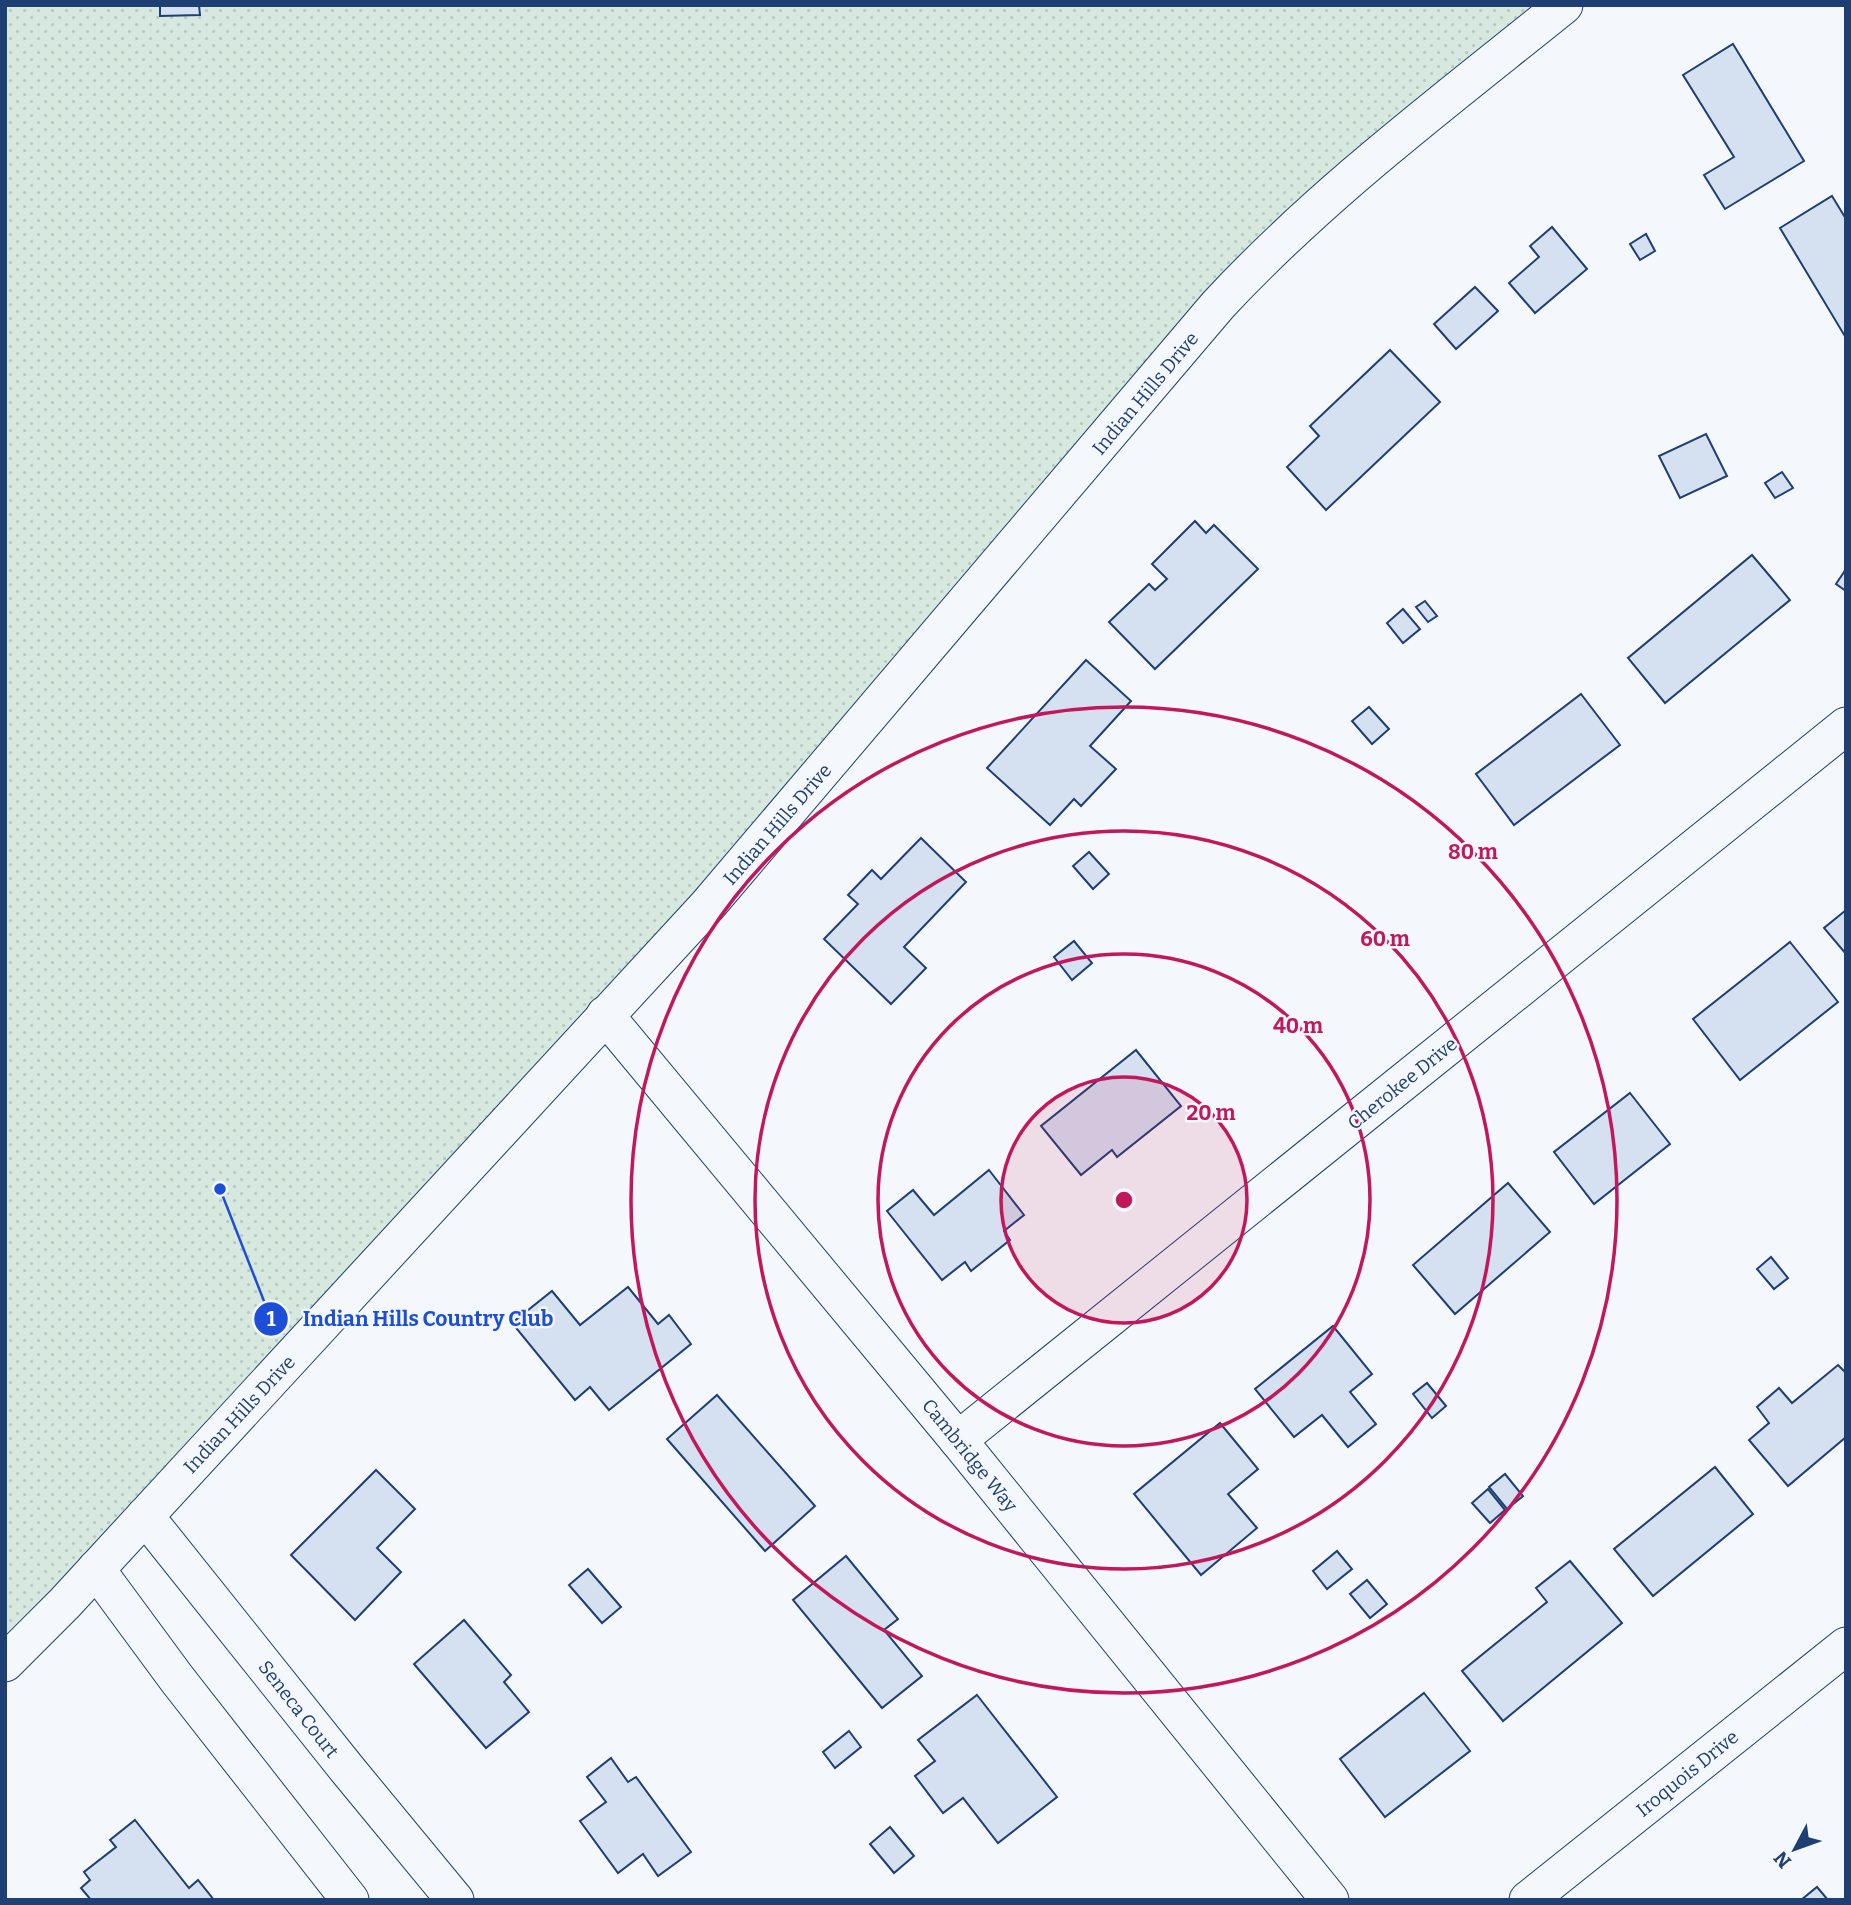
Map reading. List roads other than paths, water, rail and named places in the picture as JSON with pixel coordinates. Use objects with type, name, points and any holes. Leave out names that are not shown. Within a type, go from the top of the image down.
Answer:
[{"type":"street","name":"Indian Hills Drive","points":[[5,1663],[380,1263],[708,905],[1218,305],[1262,258],[1326,198],[1564,5]]},
{"type":"street","name":"Cherokee Drive","points":[[958,1440],[1846,726]]},
{"type":"street","name":"Cambridge Way","points":[[605,1015],[958,1440],[1330,1900]]},
{"type":"street","name":"Seneca Court","points":[[145,1516],[455,1900]]},
{"type":"street","points":[[96,1569],[150,1644],[350,1900]]},
{"type":"street","name":"Iroquois Drive","points":[[1528,1900],[1846,1646]]},
{"type":"place","name":"Indian Hills Country Club","points":[[220,1189]]}]
